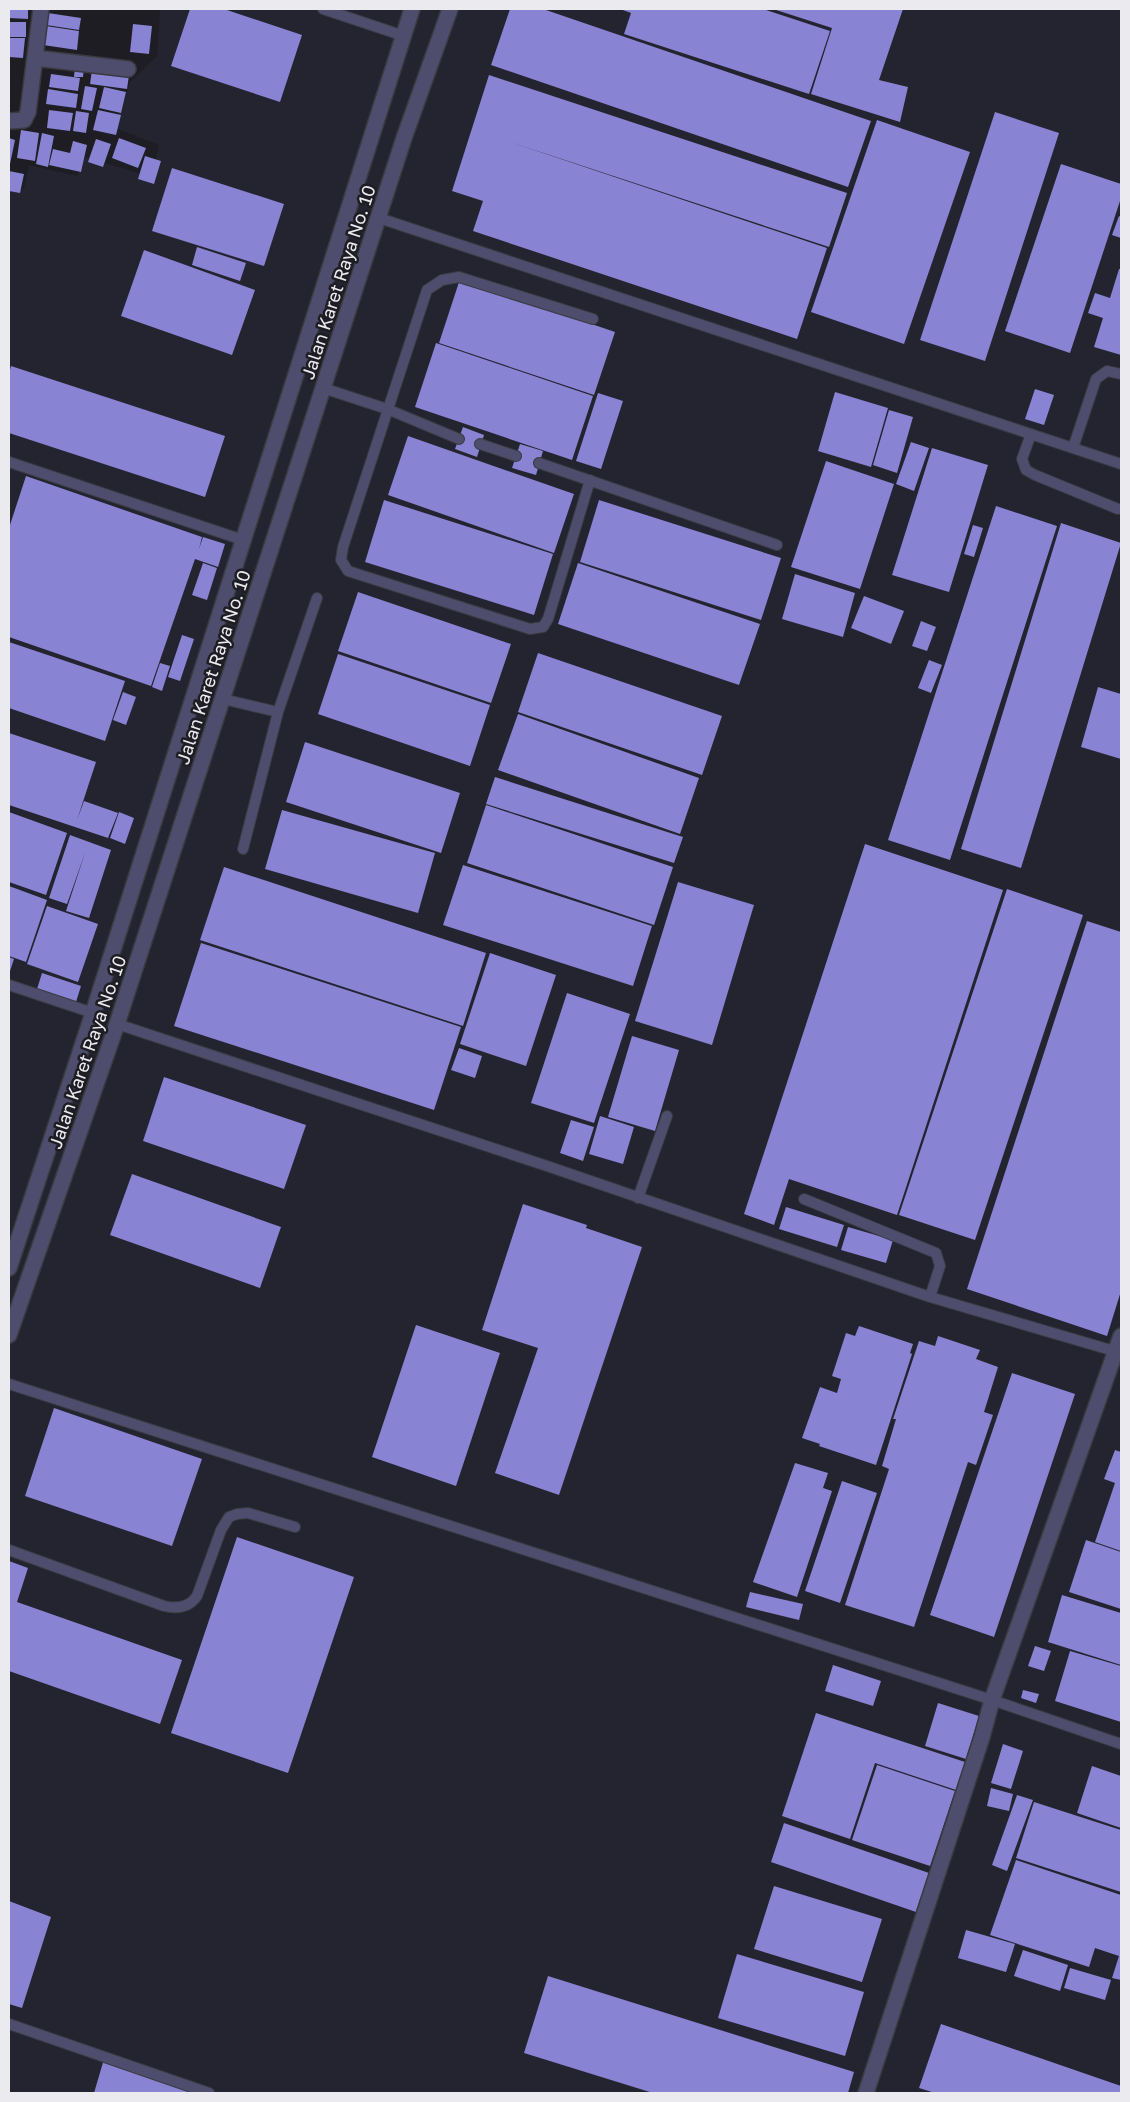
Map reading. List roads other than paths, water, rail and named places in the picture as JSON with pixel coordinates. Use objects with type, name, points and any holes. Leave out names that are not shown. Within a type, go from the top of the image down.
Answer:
[{"type":"street","points":[[9,121],[24,120],[28,112],[41,9]]},
{"type":"street","name":"Jalan Karet Raya No. 10","points":[[9,1268],[93,1013],[412,9]]},
{"type":"street","name":"Jalan Karet Raya No. 10","points":[[9,1335],[117,1024],[378,218],[450,9]]},
{"type":"street","points":[[35,58],[128,69]]},
{"type":"street","points":[[866,2093],[982,1737],[992,1700],[1119,1352],[1121,1336]]},
{"type":"lane","points":[[323,9],[404,36]]},
{"type":"lane","points":[[378,218],[1121,464]]},
{"type":"lane","points":[[590,480],[548,619],[543,628],[530,628],[348,571],[341,560],[343,547],[427,290],[442,280],[459,277],[593,319]]},
{"type":"lane","points":[[1073,448],[1096,379],[1107,370],[1121,374]]},
{"type":"lane","points":[[324,388],[387,409],[459,439]]},
{"type":"lane","points":[[1031,434],[1022,459],[1026,470],[1118,509]]},
{"type":"lane","points":[[480,444],[516,456]]},
{"type":"lane","points":[[9,462],[243,540]]},
{"type":"lane","points":[[539,463],[777,545]]},
{"type":"lane","points":[[243,850],[278,712],[317,598]]},
{"type":"lane","points":[[223,699],[278,712]]},
{"type":"lane","points":[[9,985],[93,1013]]},
{"type":"lane","points":[[117,1024],[930,1297],[1119,1352]]},
{"type":"lane","points":[[638,1198],[667,1116]]},
{"type":"lane","points":[[804,1199],[936,1253],[940,1266],[930,1297]]},
{"type":"lane","points":[[9,1384],[992,1700],[1121,1744]]},
{"type":"lane","points":[[9,1550],[164,1606],[180,1608],[192,1602],[197,1596],[221,1530],[229,1516],[248,1513],[295,1527]]},
{"type":"lane","points":[[9,2024],[209,2093]]}]
